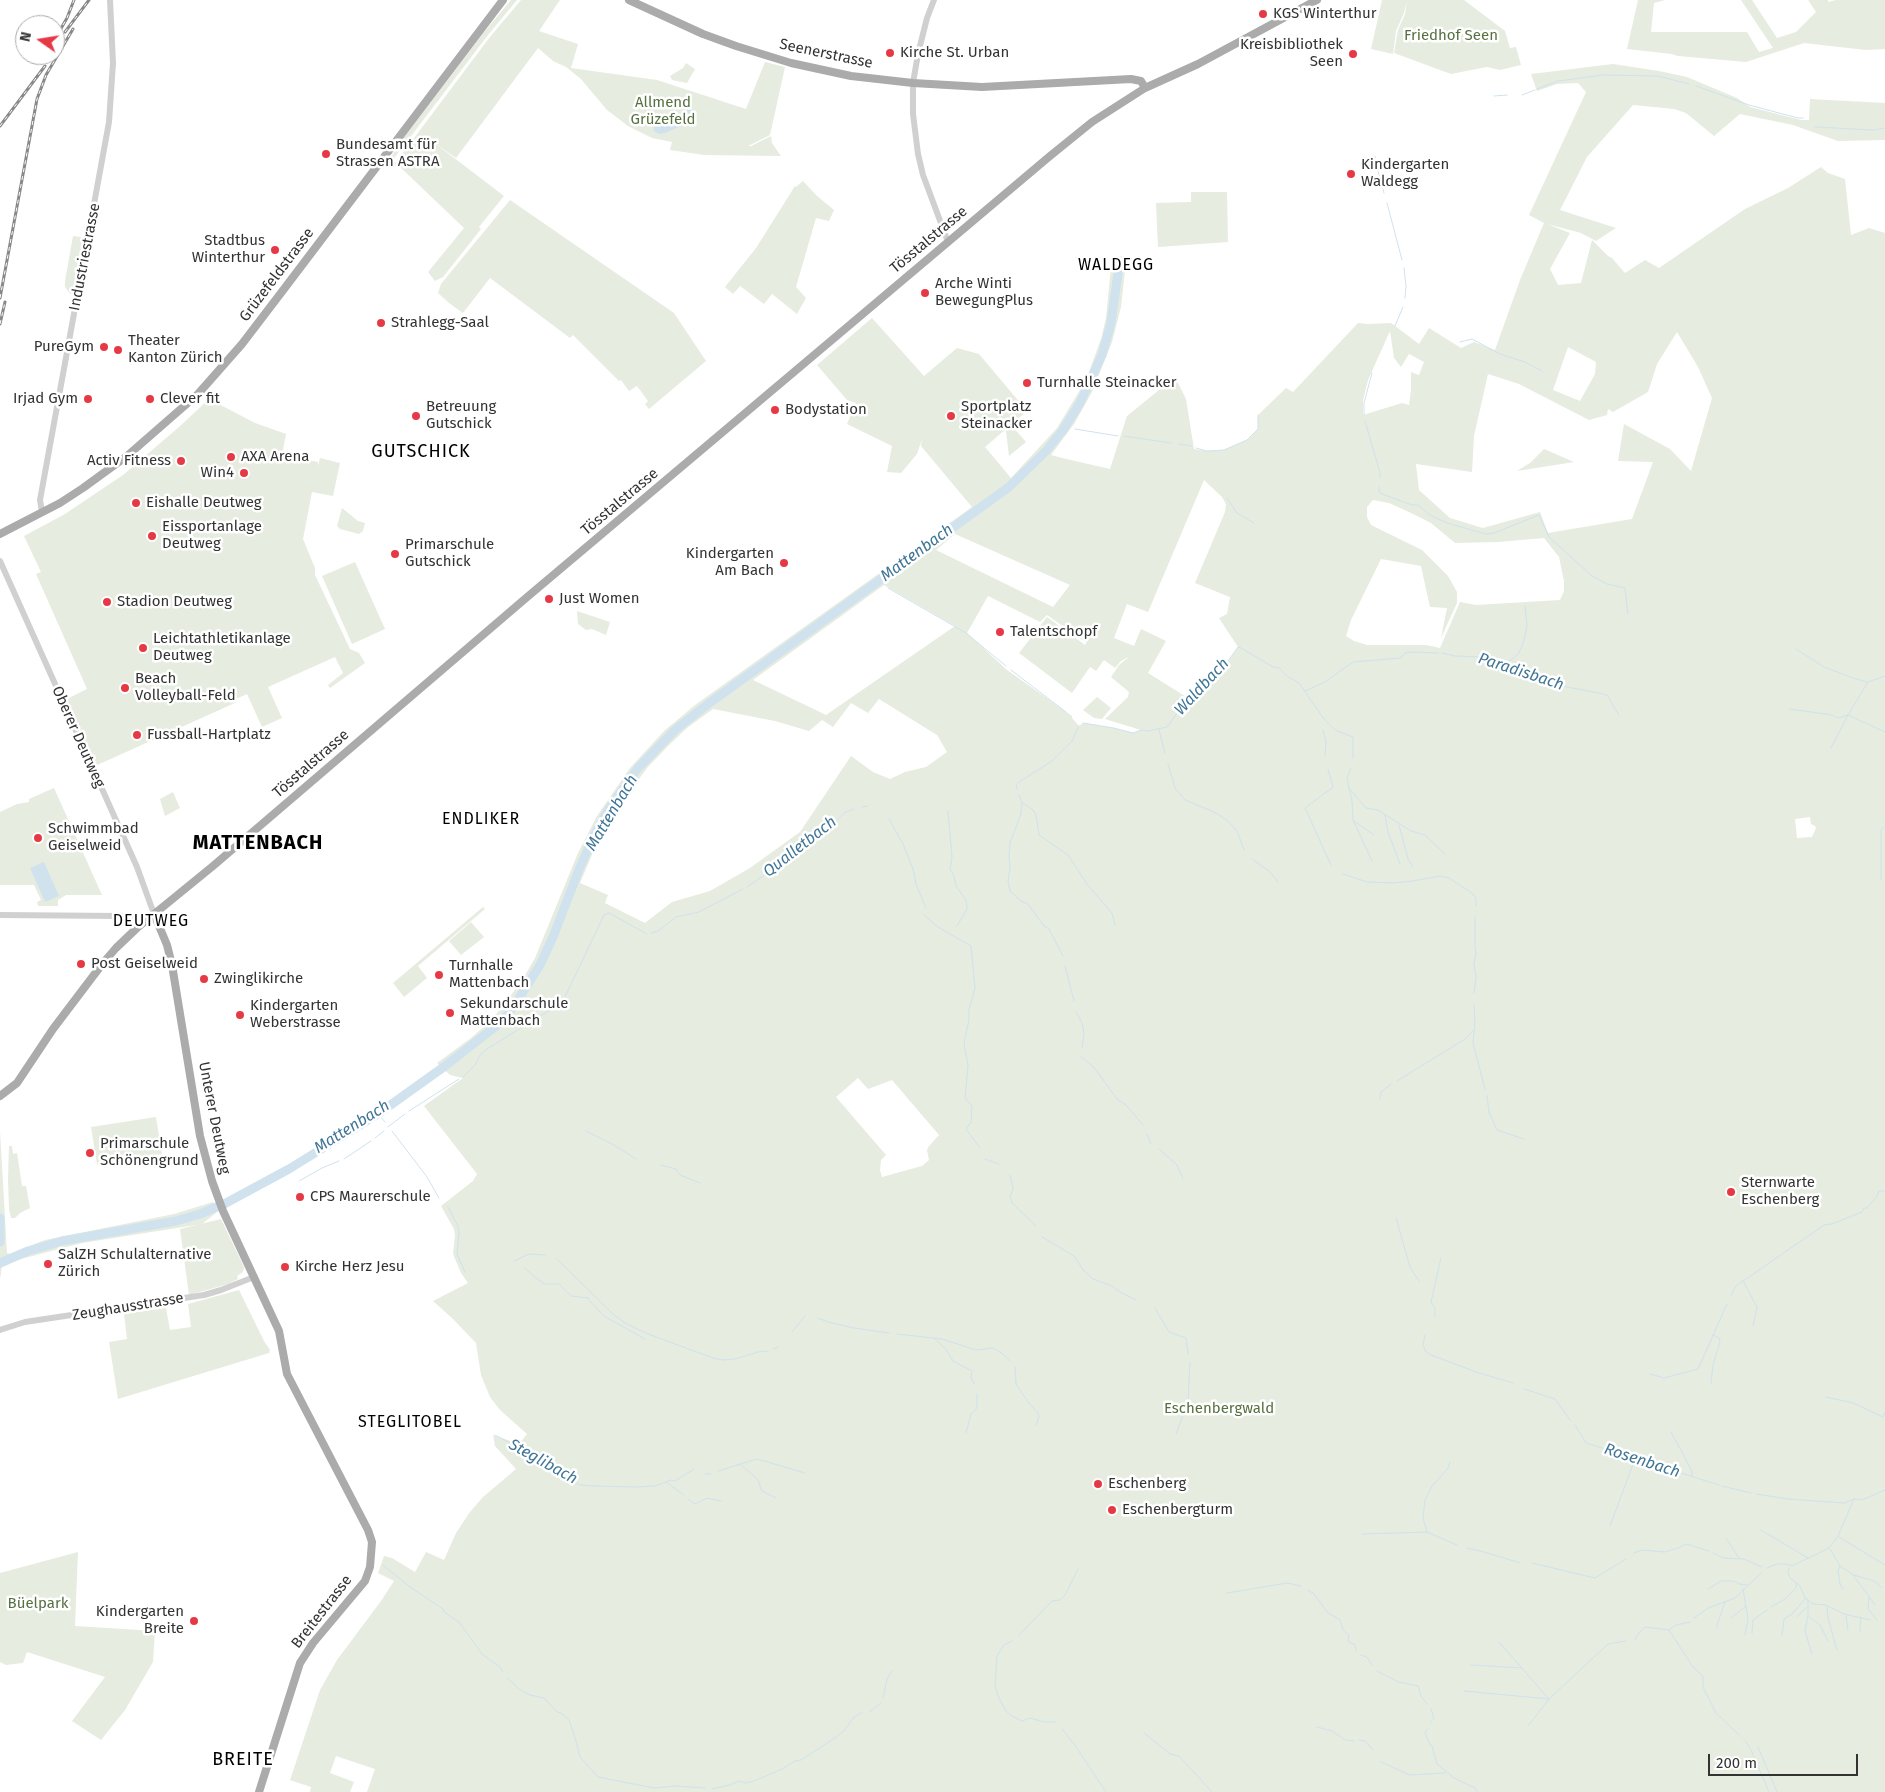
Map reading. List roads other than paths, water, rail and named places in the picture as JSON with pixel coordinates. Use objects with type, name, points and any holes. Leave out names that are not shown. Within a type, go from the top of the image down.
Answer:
[{"type":"main road","name":"Grüzefeldstrasse","points":[[0,534],[83,488],[127,456],[205,387],[242,344],[504,0]]},
{"type":"main road","name":"Seenerstrasse","points":[[629,0],[707,36],[792,63],[852,76],[914,83],[990,87],[1131,79],[1141,81],[1145,88]]},
{"type":"main road","name":"Tösstalstrasse","points":[[0,1096],[17,1083],[53,1029],[103,963],[144,922],[330,767],[1082,129],[1145,88],[1198,64],[1317,0]]},
{"type":"main road","name":"Unterer Deutweg","points":[[154,914],[167,945],[179,1002],[203,1150],[219,1202],[279,1331],[287,1374]]},
{"type":"main road","name":"Breitestrasse","points":[[260,1792],[300,1663],[313,1643],[365,1581],[370,1567],[372,1552],[372,1542],[368,1530],[287,1374]]},
{"type":"street","name":"Industriestrasse","points":[[42,512],[40,500],[109,122],[113,63],[110,0]]},
{"type":"street","points":[[934,0],[920,44],[914,83],[913,114],[918,154],[923,175],[948,242]]},
{"type":"street","name":"Oberer Deutweg","points":[[0,560],[137,867],[154,914]]},
{"type":"street","points":[[0,916],[113,915],[134,918],[144,922]]},
{"type":"street","name":"Zeughausstrasse","points":[[0,1330],[25,1322],[204,1295],[254,1277]]},
{"type":"water","points":[[687,110],[691,110],[692,116],[681,126],[665,133],[659,134],[654,131],[653,124],[656,120],[681,119]]},
{"type":"water","points":[[44,862],[59,896],[45,902],[30,868]]},
{"type":"waterway","points":[[1537,89],[1558,81],[1603,75],[1658,76],[1689,84]]},
{"type":"waterway","points":[[1696,86],[1749,105],[1803,118]]},
{"type":"waterway","points":[[1522,95],[1535,90]]},
{"type":"waterway","points":[[1494,96],[1507,95]]},
{"type":"waterway","points":[[1815,127],[1873,130],[1885,128]]},
{"type":"waterway","points":[[1375,156],[1376,161]]},
{"type":"waterway","points":[[1377,167],[1384,193]]},
{"type":"waterway","points":[[1387,203],[1402,260]]},
{"type":"waterway","name":"Mattenbach","points":[[0,1263],[28,1251],[62,1241],[176,1221],[200,1214],[226,1203],[289,1169],[378,1114],[445,1066],[500,1023],[514,1006],[540,965],[594,836],[608,810],[638,768],[676,729],[708,704],[1009,487],[1046,451],[1063,430],[1080,403],[1102,355],[1111,323],[1119,266]]},
{"type":"waterway","points":[[1404,268],[1405,298]]},
{"type":"waterway","points":[[1395,326],[1403,307]]},
{"type":"waterway","points":[[1460,342],[1472,339],[1500,354],[1525,362],[1542,371]]},
{"type":"waterway","points":[[1364,415],[1364,403],[1372,373]]},
{"type":"waterway","points":[[1196,448],[1207,451],[1224,450],[1247,440],[1258,429],[1258,415]]},
{"type":"waterway","points":[[1365,421],[1380,478]]},
{"type":"waterway","points":[[1075,429],[1118,436]]},
{"type":"waterway","points":[[1124,436],[1171,443]]},
{"type":"waterway","points":[[1179,444],[1191,446]]},
{"type":"waterway","points":[[1379,487],[1379,492],[1382,494],[1412,505],[1418,505],[1430,515],[1447,523],[1486,534],[1494,533],[1539,515],[1549,537],[1592,576],[1607,584],[1625,588],[1628,614]]},
{"type":"waterway","points":[[1227,498],[1237,513],[1254,523]]},
{"type":"waterway","name":"Waldbach","points":[[888,588],[966,633],[1006,666]]},
{"type":"waterway","points":[[1496,661],[1503,663],[1511,660],[1519,653],[1527,625],[1525,606]]},
{"type":"waterway","name":"Waldbach","points":[[1083,723],[1133,733],[1141,730],[1148,731],[1167,727],[1188,698],[1220,672],[1238,647],[1273,667],[1279,668],[1287,676],[1299,683],[1324,719],[1335,730],[1353,737],[1353,758]]},
{"type":"waterway","points":[[1796,649],[1824,667],[1867,682]]},
{"type":"waterway","name":"Paradisbach","points":[[1305,691],[1325,682],[1353,662],[1401,658],[1405,653],[1412,652],[1438,653]]},
{"type":"waterway","name":"Paradisbach","points":[[1442,653],[1455,656],[1483,657],[1494,660],[1504,667],[1551,684],[1607,695],[1619,715]]},
{"type":"waterway","name":"Waldbach","points":[[1011,670],[1066,712]]},
{"type":"waterway","points":[[1831,748],[1868,682],[1885,676]]},
{"type":"waterway","points":[[1790,709],[1832,715],[1838,718],[1848,715],[1885,732]]},
{"type":"waterway","points":[[1017,789],[1016,785],[1019,782],[1052,761],[1072,741],[1079,726]]},
{"type":"waterway","points":[[1159,730],[1165,753]]},
{"type":"waterway","name":"Waldbach","points":[[1323,730],[1326,742],[1325,756]]},
{"type":"waterway","points":[[1168,764],[1175,788],[1185,800],[1214,812],[1228,821],[1237,831],[1244,850]]},
{"type":"waterway","points":[[1351,768],[1347,778],[1349,788],[1366,808],[1378,810],[1411,831],[1425,835],[1445,854]]},
{"type":"waterway","name":"Waldbach","points":[[1328,769],[1333,787],[1305,808],[1331,865]]},
{"type":"waterway","points":[[1349,789],[1352,800],[1353,820],[1372,861]]},
{"type":"waterway","points":[[1019,795],[1022,803],[1021,814],[1010,843],[1008,881],[1010,891],[1021,901],[1028,904],[1044,926],[1049,929],[1063,956]]},
{"type":"waterway","points":[[1023,803],[1033,810],[1036,815],[1039,835],[1068,855],[1087,884],[1112,913],[1115,925]]},
{"type":"waterway","name":"Qualletbach","points":[[862,807],[868,806]]},
{"type":"waterway","name":"Qualletbach","points":[[747,887],[789,858],[834,823],[845,812],[854,809]]},
{"type":"waterway","points":[[948,811],[952,857],[950,869],[956,886],[966,900],[967,909],[957,926]]},
{"type":"waterway","points":[[1385,815],[1388,832],[1400,864]]},
{"type":"waterway","name":"Qualletbach","points":[[889,819],[903,844],[926,908]]},
{"type":"waterway","points":[[1354,821],[1374,835]]},
{"type":"waterway","points":[[1399,825],[1408,859],[1413,867]]},
{"type":"waterway","points":[[1881,879],[1881,830],[1885,826]]},
{"type":"waterway","points":[[1252,859],[1269,871],[1278,882]]},
{"type":"waterway","name":"Waldbach","points":[[1343,874],[1367,882],[1392,883],[1440,876],[1449,878],[1472,893],[1476,898],[1476,906]]},
{"type":"waterway","name":"Qualletbach","points":[[651,933],[658,931],[676,917],[699,912],[743,889]]},
{"type":"waterway","name":"Qualletbach","points":[[559,1004],[564,999],[604,915],[609,913],[647,934]]},
{"type":"waterway","name":"Qualletbach","points":[[924,915],[938,927],[971,946],[975,988],[969,1010],[964,1043],[968,1066],[965,1098],[972,1106],[971,1122],[966,1129],[980,1148]]},
{"type":"waterway","name":"Waldbach","points":[[1474,993],[1476,977],[1474,964],[1476,953],[1475,917]]},
{"type":"waterway","points":[[1065,966],[1074,1001]]},
{"type":"waterway","name":"Waldbach","points":[[1474,1005],[1473,1043],[1485,1089]]},
{"type":"waterway","name":"Qualletbach","points":[[463,1077],[487,1049],[550,1010]]},
{"type":"waterway","points":[[1076,1012],[1082,1023],[1084,1034],[1082,1048]]},
{"type":"waterway","points":[[1397,1081],[1465,1039],[1473,1031]]},
{"type":"waterway","points":[[1081,1057],[1093,1066],[1117,1099],[1126,1105],[1143,1125]]},
{"type":"waterway","name":"Qualletbach","points":[[409,1111],[459,1079]]},
{"type":"waterway","points":[[1380,1099],[1381,1092],[1391,1084]]},
{"type":"waterway","name":"Waldbach","points":[[1487,1096],[1489,1112],[1497,1130],[1524,1139]]},
{"type":"waterway","points":[[378,1114],[385,1122]]},
{"type":"waterway","name":"Qualletbach","points":[[388,1127],[405,1114]]},
{"type":"waterway","name":"Qualletbach","points":[[375,1138],[384,1131]]},
{"type":"waterway","points":[[392,1131],[427,1177],[439,1198]]},
{"type":"waterway","points":[[586,1131],[636,1159]]},
{"type":"waterway","points":[[1147,1134],[1151,1144]]},
{"type":"waterway","name":"Qualletbach","points":[[344,1159],[371,1141]]},
{"type":"waterway","points":[[1159,1149],[1177,1165],[1183,1179]]},
{"type":"waterway","name":"Qualletbach","points":[[985,1159],[999,1164]]},
{"type":"waterway","name":"Qualletbach","points":[[299,1181],[339,1161]]},
{"type":"waterway","points":[[661,1165],[676,1169],[680,1175],[700,1183]]},
{"type":"waterway","name":"Qualletbach","points":[[1010,1175],[1013,1189],[1010,1197],[1013,1204],[1036,1226]]},
{"type":"waterway","points":[[1731,1295],[1736,1286],[1824,1225],[1832,1224],[1862,1212],[1877,1196],[1879,1191],[1885,1191]]},
{"type":"waterway","points":[[448,1207],[458,1226],[457,1254],[465,1272]]},
{"type":"waterway","points":[[0,1218],[0,1242]]},
{"type":"waterway","points":[[1396,1218],[1410,1267],[1419,1281]]},
{"type":"waterway","name":"Qualletbach","points":[[1042,1237],[1074,1256],[1084,1271],[1093,1279],[1112,1286],[1136,1300]]},
{"type":"waterway","points":[[514,1261],[529,1254],[545,1255]]},
{"type":"waterway","points":[[1435,1317],[1435,1308],[1431,1302],[1441,1258]]},
{"type":"waterway","points":[[557,1259],[614,1315],[625,1323],[648,1334],[723,1360],[768,1351]]},
{"type":"waterway","points":[[524,1268],[544,1284],[559,1284],[571,1296],[589,1298]]},
{"type":"waterway","points":[[1743,1281],[1757,1307],[1753,1326]]},
{"type":"waterway","points":[[588,1299],[604,1316],[645,1339]]},
{"type":"waterway","points":[[1650,1374],[1664,1378],[1698,1369],[1727,1304]]},
{"type":"waterway","name":"Qualletbach","points":[[1155,1308],[1169,1332],[1186,1338],[1188,1354]]},
{"type":"waterway","points":[[792,1332],[805,1316]]},
{"type":"waterway","points":[[818,1318],[854,1328],[889,1333]]},
{"type":"waterway","points":[[897,1334],[942,1339],[976,1350],[993,1348],[1010,1361]]},
{"type":"waterway","points":[[1425,1335],[1423,1345],[1426,1352],[1431,1355],[1479,1373],[1513,1383]]},
{"type":"waterway","points":[[1711,1384],[1713,1365],[1720,1342],[1719,1338],[1713,1335]]},
{"type":"waterway","points":[[935,1339],[946,1349],[953,1361],[972,1371],[971,1377],[974,1384]]},
{"type":"waterway","points":[[773,1349],[778,1347]]},
{"type":"waterway","points":[[1176,1434],[1188,1402],[1190,1362]]},
{"type":"waterway","points":[[1015,1367],[1016,1384],[1038,1413],[1039,1417],[1036,1425]]},
{"type":"waterway","points":[[1524,1389],[1555,1399],[1571,1421]]},
{"type":"waterway","points":[[966,1433],[971,1414],[977,1408],[977,1395]]},
{"type":"waterway","points":[[1826,1397],[1853,1403],[1883,1417],[1885,1412]]},
{"type":"waterway","name":"Rosenbach","points":[[1575,1425],[1586,1443],[1719,1485]]},
{"type":"waterway","points":[[1671,1432],[1691,1469],[1692,1476]]},
{"type":"waterway","name":"Steglibach","points":[[495,1435],[535,1456],[550,1469],[557,1472]]},
{"type":"waterway","points":[[718,1471],[757,1459],[805,1473]]},
{"type":"waterway","points":[[1610,1526],[1635,1459]]},
{"type":"waterway","points":[[1427,1532],[1423,1518],[1425,1500],[1432,1486],[1448,1468],[1450,1462]]},
{"type":"waterway","points":[[740,1464],[758,1480],[762,1491],[776,1498]]},
{"type":"waterway","points":[[666,1482],[670,1480],[675,1481],[694,1469]]},
{"type":"waterway","points":[[705,1474],[711,1474]]},
{"type":"waterway","name":"Steglibach","points":[[563,1475],[580,1485],[594,1486]]},
{"type":"waterway","name":"Steglibach","points":[[595,1486],[655,1486],[666,1482],[684,1495]]},
{"type":"waterway","name":"Rosenbach","points":[[1722,1486],[1751,1493]]},
{"type":"waterway","name":"Rosenbach","points":[[1756,1494],[1788,1499],[1845,1503],[1854,1499],[1862,1500],[1885,1490]]},
{"type":"waterway","points":[[688,1499],[695,1504],[707,1498],[721,1501]]},
{"type":"waterway","points":[[1767,1568],[1777,1564],[1792,1566],[1829,1548],[1838,1536],[1854,1499]]},
{"type":"waterway","points":[[1761,1530],[1808,1558]]},
{"type":"waterway","points":[[1362,1534],[1427,1532],[1457,1545]]},
{"type":"waterway","points":[[1839,1537],[1885,1565]]},
{"type":"waterway","points":[[1726,1538],[1739,1558]]},
{"type":"waterway","points":[[1634,1553],[1642,1550],[1665,1552],[1686,1544],[1709,1551]]},
{"type":"waterway","points":[[1467,1548],[1520,1563]]},
{"type":"waterway","points":[[1830,1549],[1840,1566],[1852,1574],[1869,1596],[1868,1609],[1877,1620]]},
{"type":"waterway","points":[[1713,1553],[1723,1558],[1744,1559],[1762,1567]]},
{"type":"waterway","points":[[1532,1563],[1595,1578],[1626,1559]]},
{"type":"waterway","points":[[383,1565],[459,1622],[482,1654],[501,1668],[503,1672]]},
{"type":"waterway","points":[[1840,1566],[1838,1571],[1840,1584],[1843,1589]]},
{"type":"waterway","points":[[1789,1568],[1790,1578],[1800,1586],[1805,1598],[1808,1600],[1808,1616],[1805,1631],[1812,1654]]},
{"type":"waterway","points":[[1019,1635],[1052,1601],[1060,1600],[1065,1595],[1078,1569]]},
{"type":"waterway","points":[[1694,1618],[1708,1608],[1735,1598],[1761,1573]]},
{"type":"waterway","points":[[1854,1575],[1874,1581],[1882,1588]]},
{"type":"waterway","points":[[1708,1589],[1721,1581],[1733,1581],[1747,1585]]},
{"type":"waterway","points":[[1227,1593],[1287,1583],[1301,1586]]},
{"type":"waterway","points":[[1771,1607],[1785,1599],[1796,1588],[1797,1583]]},
{"type":"waterway","points":[[1743,1589],[1748,1619],[1745,1635]]},
{"type":"waterway","points":[[1308,1590],[1314,1594],[1327,1612],[1340,1620],[1343,1630],[1349,1636],[1348,1641],[1355,1645],[1356,1651]]},
{"type":"waterway","points":[[1870,1598],[1875,1605]]},
{"type":"waterway","points":[[1782,1636],[1784,1619],[1792,1614],[1805,1599]]},
{"type":"waterway","points":[[1808,1600],[1813,1604],[1826,1605],[1844,1614],[1870,1620]]},
{"type":"waterway","points":[[1716,1628],[1725,1602]]},
{"type":"waterway","points":[[1731,1618],[1746,1606]]},
{"type":"waterway","points":[[1797,1617],[1807,1607]]},
{"type":"waterway","points":[[1827,1607],[1828,1618],[1837,1650]]},
{"type":"waterway","points":[[1752,1633],[1753,1620],[1767,1610]]},
{"type":"waterway","points":[[1846,1616],[1848,1630]]},
{"type":"waterway","points":[[1809,1617],[1820,1625],[1828,1641]]},
{"type":"waterway","points":[[1860,1631],[1861,1617]]},
{"type":"waterway","points":[[1635,1640],[1645,1627],[1669,1630],[1676,1625],[1690,1622]]},
{"type":"waterway","points":[[1669,1630],[1693,1667],[1703,1676],[1703,1687],[1716,1713],[1739,1735]]},
{"type":"waterway","points":[[1012,1641],[1004,1645],[997,1656],[995,1687],[999,1698],[1006,1711],[1022,1721],[1030,1718],[1044,1722],[1055,1722]]},
{"type":"waterway","points":[[1528,1726],[1549,1699],[1608,1644],[1626,1641]]},
{"type":"waterway","points":[[1499,1642],[1548,1698]]},
{"type":"waterway","points":[[1361,1655],[1367,1657],[1372,1665]]},
{"type":"waterway","points":[[1471,1665],[1522,1668]]},
{"type":"waterway","points":[[883,1698],[887,1679],[892,1671]]},
{"type":"waterway","points":[[1377,1671],[1399,1682],[1418,1686],[1421,1696],[1427,1704]]},
{"type":"waterway","points":[[507,1678],[519,1689],[530,1695],[544,1698],[557,1712],[569,1720],[580,1757],[598,1777],[654,1788],[675,1786],[705,1788]]},
{"type":"waterway","points":[[1464,1691],[1549,1699]]},
{"type":"waterway","points":[[869,1712],[881,1703]]},
{"type":"waterway","points":[[1431,1709],[1434,1718],[1431,1722]]},
{"type":"waterway","points":[[712,1789],[739,1781],[745,1783],[754,1781],[795,1761],[801,1760],[844,1731],[854,1717],[862,1712]]},
{"type":"waterway","points":[[1317,1727],[1332,1731],[1345,1740],[1354,1741]]},
{"type":"waterway","points":[[1062,1729],[1106,1792]]},
{"type":"waterway","points":[[1427,1729],[1425,1733],[1432,1746],[1437,1764],[1454,1778],[1475,1788],[1477,1792]]},
{"type":"waterway","points":[[1144,1733],[1170,1754],[1179,1756],[1212,1792]]},
{"type":"waterway","points":[[1359,1740],[1365,1741],[1373,1750]]},
{"type":"waterway","points":[[1745,1741],[1750,1748],[1769,1792]]},
{"type":"waterway","points":[[1758,1747],[1777,1792]]},
{"type":"waterway","points":[[1381,1762],[1410,1775],[1445,1773]]},
{"type":"railway","points":[[65,22],[74,0]]},
{"type":"railway","points":[[65,32],[89,0]]},
{"type":"railway","points":[[0,298],[37,99],[46,75],[73,29]]},
{"type":"railway","points":[[0,126],[45,66]]},
{"type":"railway","points":[[0,324],[5,302]]},
{"type":"place","name":"KGS Winterthur","points":[[1263,14]]},
{"type":"place","name":"Kirche St. Urban","points":[[890,53]]},
{"type":"place","name":"Kreisbibliothek Seen","points":[[1353,54]]},
{"type":"place","name":"Bundesamt für Strassen ASTRA","points":[[326,154]]},
{"type":"place","name":"Kindergarten Waldegg","points":[[1351,174]]},
{"type":"place","name":"Stadtbus Winterthur","points":[[275,250]]},
{"type":"place","name":"Arche Winti BewegungPlus","points":[[925,293]]},
{"type":"place","name":"Strahlegg-Saal","points":[[381,323]]},
{"type":"place","name":"PureGym","points":[[104,347]]},
{"type":"place","name":"Theater Kanton Zürich","points":[[118,350]]},
{"type":"place","name":"Turnhalle Steinacker","points":[[1027,383]]},
{"type":"place","name":"Irjad Gym","points":[[88,399]]},
{"type":"place","name":"Clever fit","points":[[150,399]]},
{"type":"place","name":"Bodystation","points":[[775,410]]},
{"type":"place","name":"Betreuung Gutschick","points":[[416,416]]},
{"type":"place","name":"Sportplatz Steinacker","points":[[951,416]]},
{"type":"place","name":"AXA Arena","points":[[231,457]]},
{"type":"place","name":"Activ Fitness","points":[[181,461]]},
{"type":"place","name":"Win4","points":[[244,473]]},
{"type":"place","name":"Eishalle Deutweg","points":[[136,503]]},
{"type":"place","name":"Eissportanlage Deutweg","points":[[152,536]]},
{"type":"place","name":"Primarschule Gutschick","points":[[395,554]]},
{"type":"place","name":"Kindergarten Am Bach","points":[[784,563]]},
{"type":"place","name":"Just Women","points":[[549,599]]},
{"type":"place","name":"Stadion Deutweg","points":[[107,602]]},
{"type":"place","name":"Talentschopf","points":[[1000,632]]},
{"type":"place","name":"Leichtathletikanlage Deutweg","points":[[143,648]]},
{"type":"place","name":"Beach Volleyball-Feld","points":[[125,688]]},
{"type":"place","name":"Fussball-Hartplatz","points":[[137,735]]},
{"type":"place","name":"Schwimmbad Geiselweid","points":[[38,838]]},
{"type":"place","name":"Post Geiselweid","points":[[81,964]]},
{"type":"place","name":"Turnhalle Mattenbach","points":[[439,975]]},
{"type":"place","name":"Zwinglikirche","points":[[204,979]]},
{"type":"place","name":"Sekundarschule Mattenbach","points":[[450,1013]]},
{"type":"place","name":"Kindergarten Weberstrasse","points":[[240,1015]]},
{"type":"place","name":"Primarschule Schönengrund","points":[[90,1153]]},
{"type":"place","name":"Sternwarte Eschenberg","points":[[1731,1192]]},
{"type":"place","name":"CPS Maurerschule","points":[[300,1197]]},
{"type":"place","name":"SalZH Schulalternative Zürich","points":[[48,1264]]},
{"type":"place","name":"Kirche Herz Jesu","points":[[285,1267]]},
{"type":"place","name":"Eschenberg","points":[[1098,1484]]},
{"type":"place","name":"Eschenbergturm","points":[[1112,1510]]},
{"type":"place","name":"Kindergarten Breite","points":[[194,1621]]},
{"type":"district","name":"WALDEGG","points":[[1116,266]]},
{"type":"district","name":"GUTSCHICK","points":[[421,452]]},
{"type":"district","name":"ENDLIKER","points":[[481,820]]},
{"type":"district","name":"MATTENBACH","points":[[258,843]]},
{"type":"district","name":"DEUTWEG","points":[[151,922]]},
{"type":"district","name":"STEGLITOBEL","points":[[410,1423]]},
{"type":"district","name":"BREITE","points":[[243,1760]]},
{"type":"park label","name":"Friedhof Seen","points":[[1451,36]]},
{"type":"park label","name":"Allmend Grüzefeld","points":[[663,112]]},
{"type":"park label","name":"Eschenbergwald","points":[[1219,1409]]},
{"type":"park label","name":"Büelpark","points":[[38,1604]]}]
